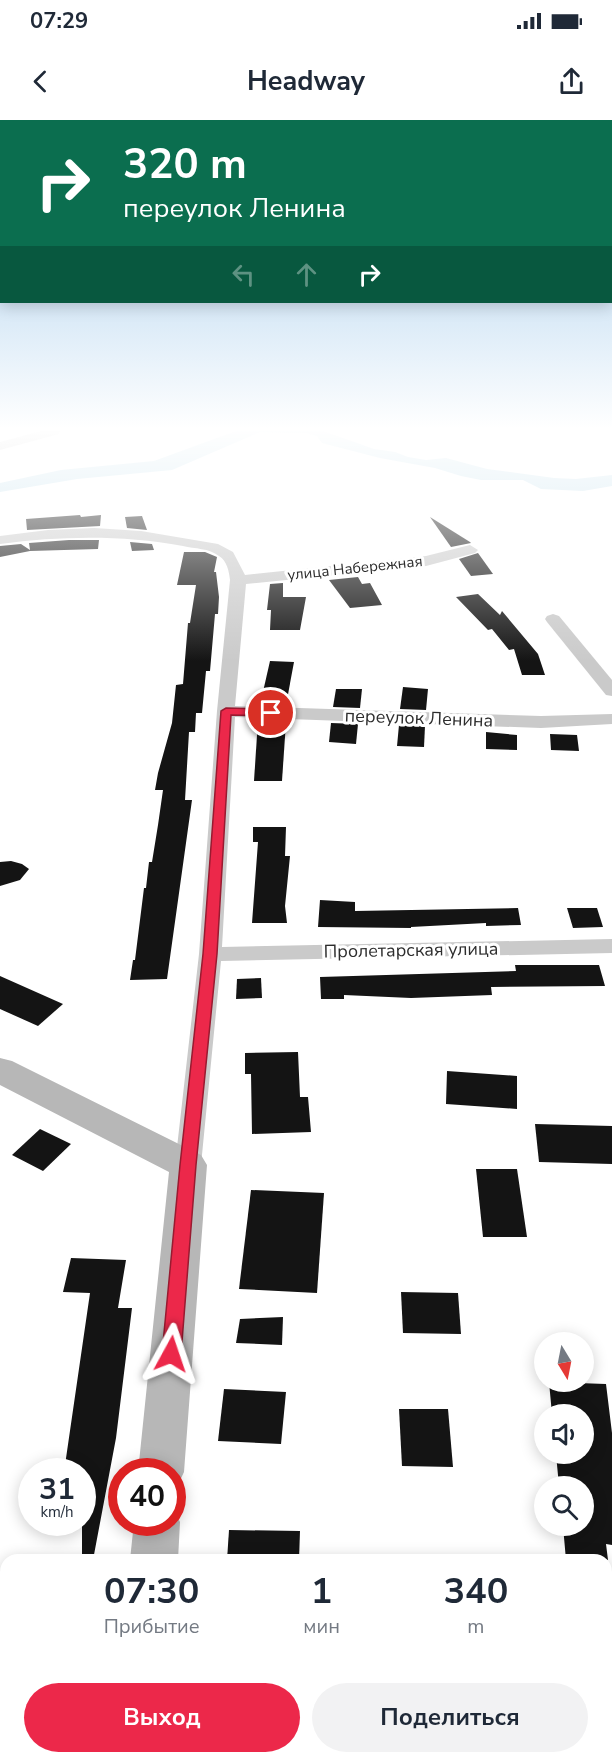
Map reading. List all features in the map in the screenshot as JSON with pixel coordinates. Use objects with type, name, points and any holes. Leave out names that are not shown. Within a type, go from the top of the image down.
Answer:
[{"type":"street","points":[[0,540],[34,535],[100,531],[155,535],[221,550],[236,572],[210,954],[188,1165],[162,1458]]},
{"type":"street","name":"улица Набережная","points":[[236,572],[426,561],[470,549]]},
{"type":"street","points":[[553,619],[612,691]]},
{"type":"street","name":"переулок Ленина","points":[[226,711],[541,722],[612,719]]},
{"type":"street","name":"Пролетарская улица","points":[[210,954],[612,946]]},
{"type":"street","points":[[0,1070],[188,1165]]},
{"type":"street","points":[[154,1554],[156,1536]]},
{"type":"building","points":[[80,515],[81,517],[101,515],[100,526],[27,530],[26,519]]},
{"type":"building","points":[[142,516],[147,530],[127,528],[125,517]]},
{"type":"building","points":[[430,517],[470,542],[471,543],[451,547]]},
{"type":"building","points":[[99,540],[98,549],[30,551],[0,557],[0,546],[21,544],[30,550],[29,543]]},
{"type":"building","points":[[130,542],[152,544],[154,550],[132,551]]},
{"type":"building","points":[[184,552],[205,552],[217,557],[214,572],[216,572],[219,597],[218,614],[215,614],[210,671],[206,671],[202,713],[196,713],[195,732],[189,732],[185,800],[192,800],[167,979],[130,980],[133,960],[135,960],[144,888],[146,888],[149,862],[152,862],[163,790],[155,790],[172,723],[176,685],[183,684],[188,623],[190,623],[196,585],[177,585]]},
{"type":"building","points":[[478,553],[493,574],[471,576],[459,559]]},
{"type":"building","points":[[358,577],[362,584],[370,583],[382,605],[350,608],[329,580]]},
{"type":"building","points":[[283,583],[283,597],[306,597],[300,630],[270,630],[271,610],[267,610],[270,584]]},
{"type":"building","points":[[478,594],[500,615],[502,611],[538,654],[545,675],[522,675],[514,649],[509,650],[492,629],[488,630],[456,597]]},
{"type":"building","points":[[270,661],[294,662],[286,705],[260,705]]},
{"type":"building","points":[[403,687],[428,689],[426,710],[400,709]]},
{"type":"building","points":[[336,689],[362,689],[360,708],[333,707]]},
{"type":"building","points":[[258,720],[286,722],[282,781],[254,781]]},
{"type":"building","points":[[331,723],[358,724],[356,744],[329,742]]},
{"type":"building","points":[[399,725],[425,726],[424,747],[397,746]]},
{"type":"building","points":[[486,732],[517,735],[517,750],[486,749]]},
{"type":"building","points":[[550,734],[577,735],[579,751],[551,750]]},
{"type":"building","points":[[253,827],[286,827],[285,856],[290,856],[285,906],[287,923],[252,923],[258,842],[253,842]]},
{"type":"building","points":[[11,861],[29,869],[20,880],[0,886],[0,862]]},
{"type":"building","points":[[320,900],[355,902],[355,911],[518,908],[521,925],[486,926],[486,923],[411,928],[318,927]]},
{"type":"building","points":[[567,908],[597,908],[603,927],[573,928]]},
{"type":"building","points":[[515,965],[599,965],[605,986],[491,987],[492,995],[411,998],[344,995],[344,999],[321,999],[320,977],[516,971]]},
{"type":"building","points":[[0,976],[63,1004],[38,1026],[0,1009]]},
{"type":"building","points":[[261,978],[262,998],[236,999],[237,979]]},
{"type":"building","points":[[298,1052],[300,1097],[308,1097],[311,1132],[252,1134],[251,1074],[245,1074],[245,1053]]},
{"type":"building","points":[[447,1071],[517,1076],[517,1109],[446,1104]]},
{"type":"building","points":[[535,1124],[612,1126],[612,1164],[539,1162]]},
{"type":"building","points":[[40,1129],[71,1144],[43,1171],[12,1155]]},
{"type":"building","points":[[476,1169],[517,1169],[527,1237],[483,1237]]},
{"type":"building","points":[[251,1190],[324,1193],[317,1293],[239,1289]]},
{"type":"building","points":[[71,1258],[126,1260],[118,1308],[132,1308],[116,1438],[112,1458],[108,1458],[108,1480],[94,1554],[82,1554],[82,1536],[96,1536],[96,1458],[66,1458],[90,1293],[63,1292]]},
{"type":"building","points":[[401,1292],[458,1293],[461,1334],[403,1333]]},
{"type":"building","points":[[283,1317],[282,1345],[236,1343],[240,1319]]},
{"type":"building","points":[[594,1384],[606,1384],[612,1433],[612,1545],[606,1544],[607,1554],[565,1554],[564,1536],[594,1536],[594,1476],[558,1476],[557,1464],[594,1464],[594,1404],[551,1404],[550,1392],[594,1392]]},
{"type":"building","points":[[224,1389],[286,1392],[281,1444],[218,1441]]},
{"type":"building","points":[[399,1409],[448,1409],[453,1467],[402,1466]]},
{"type":"building","points":[[229,1530],[300,1531],[299,1554],[227,1554]]},
{"type":"route","points":[[171,1354],[210,954],[226,711],[271,713]]}]
